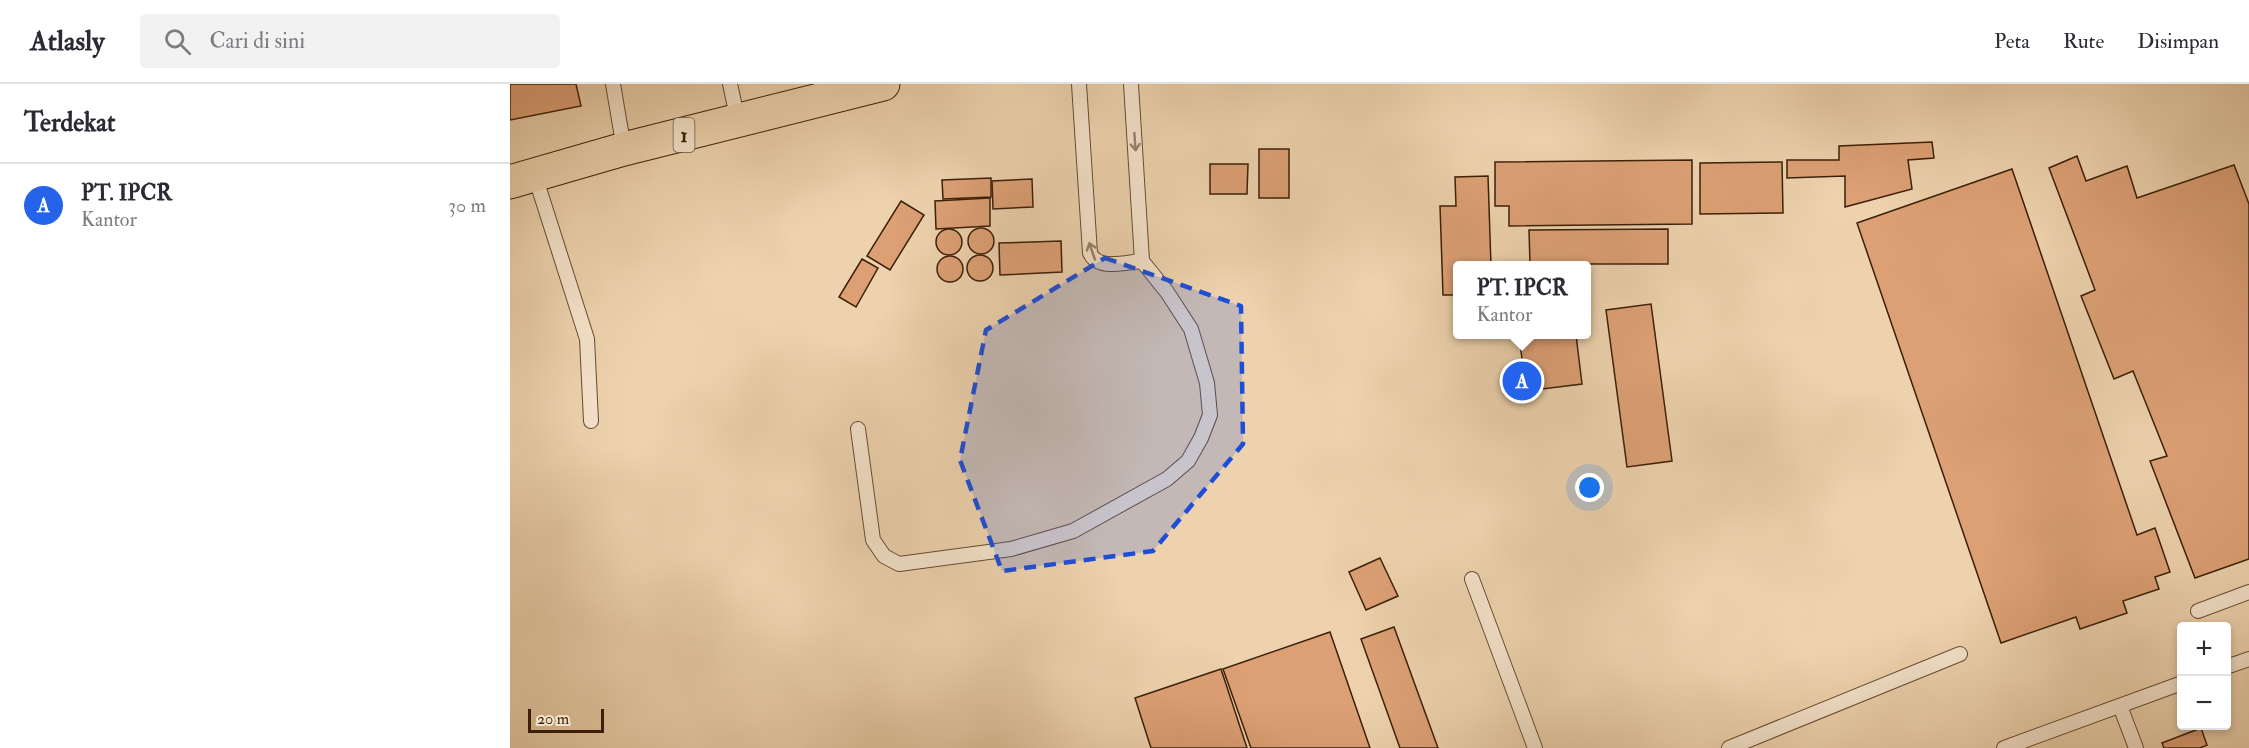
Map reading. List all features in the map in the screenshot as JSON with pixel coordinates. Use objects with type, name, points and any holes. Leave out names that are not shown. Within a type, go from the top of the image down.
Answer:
[{"type":"highway","name":"1","points":[[522,179],[624,149],[870,86]]},
{"type":"lane","points":[[613,84],[624,149]]},
{"type":"lane","points":[[730,84],[738,121]]},
{"type":"lane","points":[[1079,84],[1090,253],[1097,262],[1102,264],[1142,261]]},
{"type":"lane","points":[[858,429],[873,540],[885,556],[899,564],[1011,549],[1073,531],[1167,479],[1188,461],[1202,438],[1210,415],[1207,383],[1191,329],[1167,292],[1142,261],[1131,84]]},
{"type":"lane","points":[[522,179],[587,339],[591,421]]},
{"type":"lane","points":[[1472,579],[1535,748]]},
{"type":"lane","points":[[2198,611],[2249,592]]},
{"type":"lane","points":[[1729,748],[1960,654]]},
{"type":"lane","points":[[2231,665],[2249,659]]},
{"type":"lane","points":[[2004,748],[2177,685]]},
{"type":"lane","points":[[2120,706],[2136,748]]},
{"type":"highlighted area","points":[[1105,258],[1241,306],[1243,444],[1153,551],[1002,571],[960,460],[986,330]]},
{"type":"building","points":[[510,84],[576,84],[581,106],[510,120]]},
{"type":"building","points":[[1932,142],[1934,158],[1908,160],[1912,189],[1845,207],[1845,176],[1787,178],[1787,160],[1839,160],[1839,146]]},
{"type":"building","points":[[1259,149],[1289,149],[1289,198],[1259,198]]},
{"type":"building","points":[[2077,156],[2086,181],[2127,166],[2137,198],[2234,165],[2249,204],[2249,559],[2195,578],[2150,461],[2167,456],[2133,371],[2114,379],[2081,296],[2095,290],[2049,168]]},
{"type":"building","points":[[1692,160],[1692,224],[1509,226],[1509,206],[1495,206],[1495,162]]},
{"type":"building","points":[[1782,162],[1783,213],[1700,214],[1700,163]]},
{"type":"building","points":[[1210,164],[1248,164],[1247,194],[1210,194]]},
{"type":"building","points":[[2012,169],[2137,535],[2155,528],[2170,572],[2155,577],[2159,589],[2123,601],[2127,613],[2080,629],[2076,617],[2001,643],[1857,223]]},
{"type":"building","points":[[1488,176],[1491,261],[1453,261],[1453,295],[1443,295],[1440,206],[1456,206],[1455,177]]},
{"type":"building","points":[[991,178],[991,197],[943,199],[942,180]]},
{"type":"building","points":[[1032,179],[1033,207],[993,209],[992,181]]},
{"type":"building","points":[[990,198],[990,226],[936,229],[935,201]]},
{"type":"building","points":[[901,201],[924,215],[890,270],[867,256]]},
{"type":"building","points":[[981,228],[990,232],[994,241],[990,250],[981,254],[972,250],[968,241],[972,232]]},
{"type":"building","points":[[949,229],[958,233],[962,242],[958,251],[949,255],[940,251],[936,242],[940,233]]},
{"type":"building","points":[[1668,229],[1668,264],[1530,261],[1529,230]]},
{"type":"building","points":[[1061,241],[1062,272],[1000,275],[999,243]]},
{"type":"building","points":[[980,255],[989,259],[993,268],[989,277],[980,281],[971,277],[967,268],[971,259]]},
{"type":"building","points":[[950,256],[959,260],[963,269],[959,278],[950,282],[941,278],[937,269],[941,260]]},
{"type":"building","points":[[862,259],[878,268],[856,307],[839,297]]},
{"type":"building","points":[[1651,304],[1672,461],[1627,467],[1606,310]]},
{"type":"building","points":[[1528,339],[1576,339],[1582,384],[1526,391],[1520,343],[1528,342]]},
{"type":"building","points":[[1380,558],[1398,596],[1366,610],[1349,572]]},
{"type":"building","points":[[1394,627],[1438,748],[1400,748],[1361,639]]},
{"type":"building","points":[[1330,632],[1370,748],[1251,748],[1223,669]]},
{"type":"building","points":[[1221,669],[1247,748],[1151,748],[1135,698]]},
{"type":"building","points":[[2196,730],[2202,730],[2207,745],[2200,748],[2164,748],[2162,743]]},
{"type":"place","name":"PT. IPCR","points":[[1522,381]]}]
